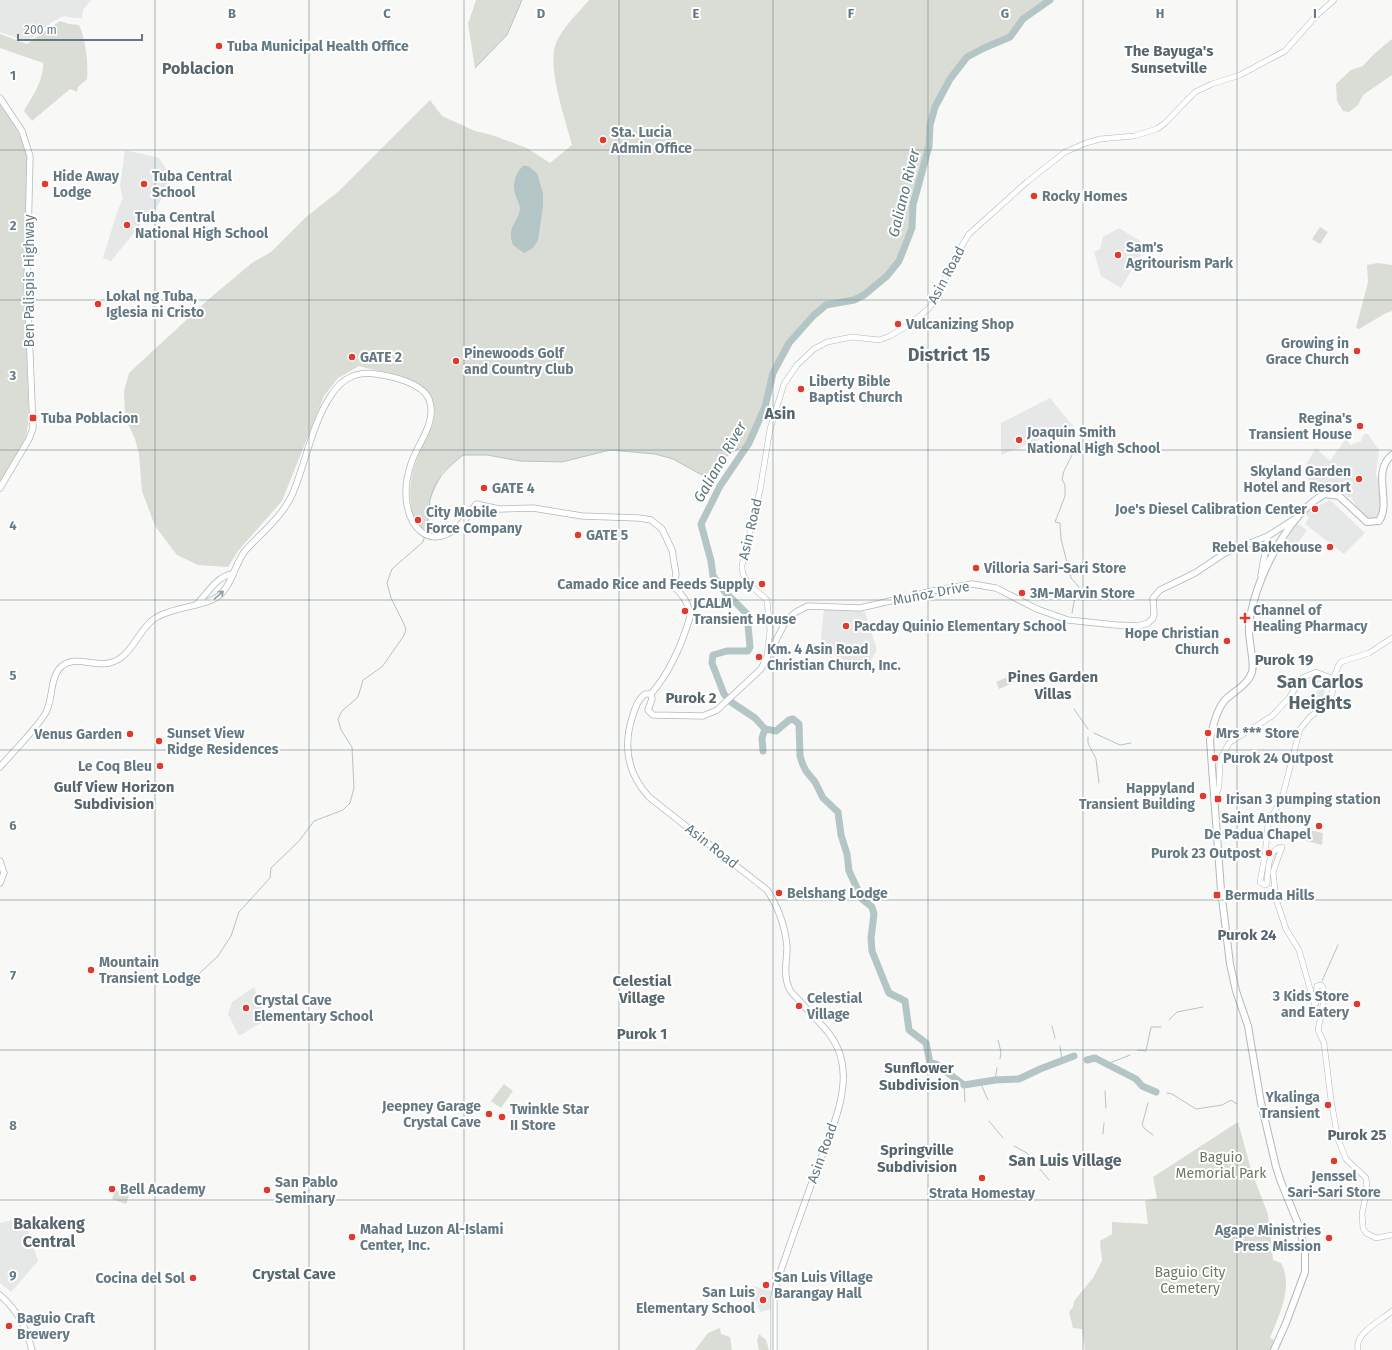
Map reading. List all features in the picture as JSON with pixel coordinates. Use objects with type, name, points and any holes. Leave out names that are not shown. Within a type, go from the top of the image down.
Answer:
[{"type":"highway","points":[[1274,1350],[1305,1272],[1305,1251],[1299,1226],[1280,1182],[1276,1167],[1261,1103],[1248,1026],[1236,991],[1230,964],[1221,890],[1210,749],[1212,730],[1218,712],[1223,703],[1246,683],[1252,673],[1253,664],[1249,644],[1251,608],[1260,580],[1275,551],[1297,517],[1316,499],[1325,494],[1330,494],[1339,496],[1367,522],[1379,521],[1386,507],[1384,469],[1388,459],[1392,455]]},
{"type":"main road","name":"Ben Palispis Highway","points":[[0,98],[22,131],[30,156],[27,269],[28,350],[33,428],[26,445],[0,488]]},
{"type":"main road","name":"Asin Road","points":[[232,574],[246,551],[290,499],[317,426],[332,393],[350,377],[362,372],[382,375],[413,385],[426,394],[429,399],[430,424],[410,465],[406,489],[409,513],[413,522],[421,533],[430,537],[439,537],[459,527],[476,504],[510,510],[533,508],[550,509],[566,515],[595,518],[639,518],[651,520],[662,529],[669,541],[675,562],[674,587],[685,598],[690,610],[690,617],[672,664],[651,694],[645,694],[637,703],[628,730],[627,750],[634,777],[649,797],[767,890],[776,903],[782,921],[787,947],[786,973],[790,989],[826,1029],[836,1045],[841,1057],[844,1084],[842,1092],[777,1282],[774,1297],[774,1350]]},
{"type":"main road","name":"Muñoz Drive","points":[[767,659],[786,621],[796,612],[808,606],[860,608],[933,591],[972,584],[996,588],[1038,609],[1068,620],[1116,625],[1142,625],[1153,618],[1153,598],[1160,590],[1195,573],[1225,553],[1268,536],[1297,517]]},
{"type":"main road","points":[[1260,580],[1268,536]]},
{"type":"main road","points":[[197,604],[214,584],[232,574]]},
{"type":"main road","points":[[0,766],[43,719],[49,707],[54,680],[62,667],[72,662],[99,664],[114,661],[130,649],[150,622],[156,617],[211,601],[219,596],[227,586],[232,574]]},
{"type":"main road","points":[[651,694],[652,699],[648,710],[650,714],[655,716],[673,714],[703,716],[715,712],[721,707],[761,668],[767,659]]},
{"type":"main road","points":[[0,861],[4,873],[0,883]]},
{"type":"main road","points":[[0,1295],[12,1305],[25,1324],[32,1350]]},
{"type":"street","name":"Asin Road","points":[[767,659],[770,631],[767,600],[745,579],[741,572],[760,490],[770,429],[784,384],[793,370],[814,349],[827,342],[852,337],[879,340],[890,336],[912,322],[929,308],[936,299],[955,256],[969,234],[1028,182],[1065,152],[1093,141],[1134,136],[1157,129],[1195,92],[1212,84],[1240,75],[1285,51],[1316,16],[1334,0]]},
{"type":"street","points":[[1331,681],[1336,675],[1337,667],[1341,662],[1369,654],[1392,638]]},
{"type":"street","points":[[1214,800],[1219,787],[1220,760],[1229,743],[1272,716],[1291,695],[1302,678],[1316,672],[1329,677],[1334,686],[1329,703],[1310,716],[1300,729],[1282,798],[1268,824],[1265,855],[1260,880],[1261,885],[1267,884],[1268,866],[1273,854],[1278,848],[1282,847],[1273,872],[1276,899],[1286,929],[1299,950],[1314,1003],[1318,1000],[1318,986],[1321,985],[1323,987],[1324,1000],[1318,1030],[1324,1043],[1331,1100],[1338,1139],[1346,1159],[1366,1178],[1368,1184],[1362,1214],[1363,1228],[1366,1233],[1376,1238],[1392,1235]]},
{"type":"street","points":[[1358,1350],[1357,1346],[1360,1336],[1392,1311]]},
{"type":"shaded area","points":[[0,0],[91,0],[83,10],[82,18],[64,16],[52,22],[26,41],[0,32]]},
{"type":"shaded area","name":"Tuba Central School","points":[[125,150],[159,158],[166,169],[168,182],[162,198],[152,215],[146,218],[111,261],[103,258],[117,212],[123,198],[120,186]]},
{"type":"shaded area","points":[[523,166],[528,166],[537,173],[543,193],[543,207],[538,240],[533,248],[524,253],[513,245],[511,239],[512,229],[520,209],[514,190],[514,182],[518,171]]},
{"type":"shaded area","name":"Sam's Agritourism Park","points":[[1119,228],[1147,245],[1121,288],[1101,276],[1094,252],[1100,249],[1103,237]]},
{"type":"shaded area","name":"Joaquin Smith National High School","points":[[1050,398],[1073,426],[1001,455],[1001,423]]},
{"type":"shaded area","name":"Skyland Garden Hotel and Resort","points":[[1350,433],[1351,435],[1348,438],[1348,442],[1351,445],[1361,441],[1364,434],[1368,434],[1379,450],[1376,474],[1380,484],[1382,509],[1375,519],[1372,520],[1357,508],[1351,497],[1329,488],[1326,491],[1324,490],[1319,493],[1303,473],[1303,470],[1316,448],[1330,461]]},
{"type":"shaded area","points":[[1330,500],[1365,533],[1344,554],[1305,524],[1309,517],[1304,514],[1306,512]]},
{"type":"shaded area","points":[[1297,523],[1307,530],[1295,547],[1286,541]]},
{"type":"shaded area","name":"Pacday Quinio Elementary School","points":[[824,607],[865,612],[877,650],[866,668],[847,662],[826,650],[821,639]]},
{"type":"shaded area","points":[[1314,677],[1321,677],[1326,683],[1323,698],[1316,697],[1318,687],[1304,683]]},
{"type":"shaded area","name":"Crystal Cave Elementary School","points":[[254,987],[266,1020],[239,1036],[228,1014],[232,1002]]},
{"type":"shaded area","points":[[20,1218],[27,1227],[38,1261],[11,1292],[0,1283],[0,1223]]},
{"type":"shaded area","name":"San Luis Elementary School","points":[[753,1286],[772,1291],[772,1309],[760,1312],[757,1302],[751,1298]]},
{"type":"green space","points":[[476,0],[522,0],[507,35],[475,68],[468,24]]},
{"type":"green space","points":[[589,0],[1050,0],[1023,19],[1010,37],[984,48],[968,57],[950,79],[935,107],[930,125],[929,146],[913,205],[912,228],[899,261],[887,276],[864,295],[854,300],[826,305],[813,316],[789,343],[773,373],[765,407],[749,443],[732,452],[707,473],[702,475],[673,459],[655,454],[610,450],[562,462],[520,461],[487,455],[463,455],[442,473],[430,500],[427,530],[420,526],[413,515],[410,491],[414,467],[430,431],[435,415],[432,400],[427,392],[413,381],[395,374],[359,366],[338,378],[324,396],[282,501],[238,551],[228,567],[198,565],[177,555],[155,526],[142,491],[139,454],[135,439],[125,417],[124,391],[129,373],[210,298],[252,263],[271,252],[306,217],[339,191],[430,100],[442,116],[475,131],[492,135],[527,148],[550,163],[572,145],[561,107],[555,77],[553,63],[554,51],[563,30]]},
{"type":"green space","points":[[60,21],[79,25],[86,51],[87,79],[78,87],[77,92],[70,89],[32,121],[24,111],[40,82],[43,63],[0,48],[0,34],[27,44]]},
{"type":"green space","points":[[1392,39],[1392,75],[1363,95],[1358,105],[1349,112],[1343,111],[1337,101],[1336,84],[1351,70],[1363,66],[1374,54]]},
{"type":"green space","points":[[0,104],[12,121],[21,138],[28,161],[24,280],[29,421],[25,440],[0,485]]},
{"type":"green space","points":[[1320,227],[1328,232],[1320,244],[1312,239]]},
{"type":"green space","points":[[1378,263],[1392,265],[1392,311],[1359,329],[1356,328],[1368,282],[1367,265]]},
{"type":"green space","points":[[1012,675],[1015,682],[999,689],[996,682]]},
{"type":"green space","points":[[1305,829],[1323,833],[1322,845],[1295,838],[1300,832],[1304,833]]},
{"type":"green space","points":[[504,1084],[513,1091],[501,1108],[491,1101]]},
{"type":"green space","name":"Baguio City Cemetery","points":[[1238,1122],[1252,1173],[1268,1214],[1273,1260],[1281,1263],[1285,1272],[1286,1291],[1281,1310],[1270,1338],[1274,1340],[1270,1350],[1085,1350],[1082,1329],[1073,1328],[1069,1312],[1073,1307],[1074,1301],[1093,1278],[1102,1261],[1100,1241],[1112,1234],[1112,1222],[1148,1224],[1145,1201],[1157,1198],[1153,1177]]},
{"type":"green space","points":[[115,1190],[129,1196],[126,1204],[112,1199]]},
{"type":"green space","points":[[720,1328],[721,1334],[730,1337],[732,1350],[695,1350],[708,1333]]},
{"type":"green space","points":[[759,1334],[766,1340],[769,1350],[759,1350],[757,1341]]},
{"type":"waterway","points":[[475,68],[507,35],[522,0]]},
{"type":"waterway","name":"Galiano River","points":[[1050,0],[1023,19],[1010,37],[967,57],[950,79],[935,107],[930,125],[929,146],[913,205],[912,228],[899,261],[887,276],[864,295],[854,300],[826,305],[813,316],[789,343],[773,373],[765,407],[749,443],[720,486],[701,524],[711,561],[713,576],[726,593],[747,614],[750,647],[748,651],[727,651],[713,655],[712,663],[724,694],[731,702],[755,718],[765,729],[776,731],[789,720],[793,719],[799,724],[800,756],[803,765],[815,782],[823,798],[838,812],[841,835],[847,854],[849,871],[862,899],[872,907],[874,914],[871,938],[872,951],[889,993],[905,1001],[909,1030],[926,1043],[930,1063],[936,1064],[964,1085],[995,1080],[1019,1079],[1074,1056]]},
{"type":"waterway","points":[[426,532],[430,500],[435,486],[442,474],[463,455],[487,455],[520,461],[562,462],[610,450],[655,454],[673,459],[702,475],[707,473],[732,452],[749,443]]},
{"type":"waterway","points":[[1072,455],[1064,471],[1062,479],[1065,485],[1065,496],[1055,522],[1060,523],[1061,539],[1071,578],[1079,587],[1075,597],[1072,613]]},
{"type":"waterway","points":[[186,986],[218,956],[231,936],[239,912],[270,878],[271,868],[299,841],[314,821],[343,810],[350,803],[354,788],[352,747],[341,730],[338,719],[342,711],[358,697],[363,680],[382,667],[403,637],[406,630],[391,598],[387,583],[392,569],[423,542],[425,535]]},
{"type":"waterway","points":[[1074,709],[1088,729]]},
{"type":"waterway","points":[[763,751],[762,738],[765,729]]},
{"type":"waterway","points":[[1094,733],[1120,745],[1131,743]]},
{"type":"waterway","points":[[1088,737],[1088,743],[1096,759],[1099,783]]},
{"type":"waterway","points":[[1322,981],[1338,945]]},
{"type":"waterway","points":[[1169,1020],[1177,1012],[1203,1007]]},
{"type":"waterway","points":[[1052,1026],[1055,1038]]},
{"type":"waterway","points":[[1138,1050],[1146,1051],[1151,1027],[1161,1027]]},
{"type":"waterway","points":[[998,1040],[1001,1052],[1000,1059]]},
{"type":"waterway","points":[[1060,1046],[1062,1060]]},
{"type":"waterway","points":[[1107,1064],[1130,1055]]},
{"type":"waterway","name":"Galiano River","points":[[1087,1060],[1095,1058],[1136,1079],[1142,1086],[1156,1092]]},
{"type":"waterway","points":[[995,1080],[997,1068]]},
{"type":"waterway","points":[[980,1082],[988,1100]]},
{"type":"waterway","points":[[964,1085],[965,1102]]},
{"type":"waterway","points":[[1105,1091],[1106,1108]]},
{"type":"waterway","points":[[1167,1093],[1172,1094],[1196,1109],[1222,1105],[1231,1100],[1237,1104]]},
{"type":"waterway","points":[[1148,1103],[1142,1125],[1153,1135]]},
{"type":"waterway","points":[[989,1121],[1003,1138]]},
{"type":"waterway","points":[[1103,1134],[1104,1123]]},
{"type":"waterway","points":[[1014,1146],[1027,1153],[1032,1159]]},
{"type":"waterway","points":[[1040,1169],[1049,1180]]},
{"type":"place","name":"Tuba Municipal Health Office","points":[[219,46]]},
{"type":"place","name":"Sta. Lucia Admin Office","points":[[603,140]]},
{"type":"place","name":"Hide Away Lodge","points":[[45,184]]},
{"type":"place","name":"Tuba Central School","points":[[144,184]]},
{"type":"place","name":"Rocky Homes","points":[[1034,196]]},
{"type":"place","name":"Tuba Central National High School","points":[[127,225]]},
{"type":"place","name":"Sam's Agritourism Park","points":[[1118,255]]},
{"type":"place","name":"Lokal ng Tuba, Iglesia ni Cristo","points":[[98,304]]},
{"type":"place","name":"Vulcanizing Shop","points":[[898,324]]},
{"type":"place","name":"Growing in Grace Church","points":[[1357,351]]},
{"type":"place","name":"GATE 2","points":[[352,357]]},
{"type":"place","name":"Pinewoods Golf and Country Club","points":[[456,361]]},
{"type":"place","name":"Liberty Bible Baptist Church","points":[[801,389]]},
{"type":"place","name":"Tuba Poblacion","points":[[33,418]]},
{"type":"place","name":"Regina's Transient House","points":[[1360,426]]},
{"type":"place","name":"Joaquin Smith National High School","points":[[1019,440]]},
{"type":"place","name":"Skyland Garden Hotel and Resort","points":[[1359,479]]},
{"type":"place","name":"GATE 4","points":[[484,488]]},
{"type":"place","name":"Joe's Diesel Calibration Center","points":[[1315,509]]},
{"type":"place","name":"City Mobile Force Company","points":[[418,520]]},
{"type":"place","name":"GATE 5","points":[[578,535]]},
{"type":"place","name":"Rebel Bakehouse","points":[[1330,547]]},
{"type":"place","name":"Villoria Sari-Sari Store","points":[[976,568]]},
{"type":"place","name":"Camado Rice and Feeds Supply","points":[[762,584]]},
{"type":"place","name":"3M-Marvin Store","points":[[1022,593]]},
{"type":"place","name":"JCALM Transient House","points":[[685,611]]},
{"type":"place","name":"Channel of Healing Pharmacy","points":[[1245,618]]},
{"type":"place","name":"Pacday Quinio Elementary School","points":[[846,626]]},
{"type":"place","name":"Hope Christian Church","points":[[1227,641]]},
{"type":"place","name":"Km. 4 Asin Road Christian Church, Inc.","points":[[759,657]]},
{"type":"place","name":"Mrs *** Store","points":[[1208,733]]},
{"type":"place","name":"Venus Garden","points":[[130,734]]},
{"type":"place","name":"Sunset View Ridge Residences","points":[[159,741]]},
{"type":"place","name":"Purok 24 Outpost","points":[[1215,758]]},
{"type":"place","name":"Le Coq Bleu","points":[[160,766]]},
{"type":"place","name":"Happyland Transient Building","points":[[1203,796]]},
{"type":"place","name":"Irisan 3 pumping station","points":[[1218,799]]},
{"type":"place","name":"Saint Anthony De Padua Chapel","points":[[1319,826]]},
{"type":"place","name":"Purok 23 Outpost","points":[[1269,853]]},
{"type":"place","name":"Belshang Lodge","points":[[779,893]]},
{"type":"place","name":"Bermuda Hills","points":[[1217,895]]},
{"type":"place","name":"Mountain Transient Lodge","points":[[91,970]]},
{"type":"place","name":"3 Kids Store and Eatery","points":[[1357,1004]]},
{"type":"place","name":"Celestial Village","points":[[799,1006]]},
{"type":"place","name":"Crystal Cave Elementary School","points":[[246,1008]]},
{"type":"place","name":"Ykalinga Transient","points":[[1328,1105]]},
{"type":"place","name":"Jeepney Garage Crystal Cave","points":[[489,1114]]},
{"type":"place","name":"Twinkle Star II Store","points":[[502,1117]]},
{"type":"place","name":"Jenssel Sari-Sari Store","points":[[1334,1161]]},
{"type":"place","name":"Strata Homestay","points":[[982,1178]]},
{"type":"place","name":"Bell Academy","points":[[112,1189]]},
{"type":"place","name":"San Pablo Seminary","points":[[267,1190]]},
{"type":"place","name":"Mahad Luzon Al-Islami Center, Inc.","points":[[352,1237]]},
{"type":"place","name":"Agape Ministries Press Mission","points":[[1329,1238]]},
{"type":"place","name":"Cocina del Sol","points":[[193,1278]]},
{"type":"place","name":"San Luis Village Barangay Hall","points":[[766,1285]]},
{"type":"place","name":"San Luis Elementary School","points":[[763,1300]]},
{"type":"place","name":"Baguio Craft Brewery","points":[[9,1326]]},
{"type":"district","name":"The Bayuga's Sunsetville","points":[[1169,60]]},
{"type":"district","name":"Poblacion","points":[[198,68]]},
{"type":"district","name":"District 15","points":[[949,355]]},
{"type":"district","name":"Asin","points":[[780,413]]},
{"type":"district","name":"Purok 19","points":[[1284,660]]},
{"type":"district","name":"Pines Garden Villas","points":[[1053,686]]},
{"type":"district","name":"San Carlos Heights","points":[[1320,692]]},
{"type":"district","name":"Purok 2","points":[[691,698]]},
{"type":"district","name":"Gulf View Horizon Subdivision","points":[[114,796]]},
{"type":"district","name":"Purok 24","points":[[1247,935]]},
{"type":"district","name":"Celestial Village","points":[[642,990]]},
{"type":"district","name":"Purok 1","points":[[642,1034]]},
{"type":"district","name":"Sunflower Subdivision","points":[[919,1076]]},
{"type":"district","name":"Purok 25","points":[[1357,1135]]},
{"type":"district","name":"Springville Subdivision","points":[[917,1158]]},
{"type":"district","name":"San Luis Village","points":[[1065,1160]]},
{"type":"district","name":"Bakakeng Central","points":[[49,1232]]},
{"type":"district","name":"Crystal Cave","points":[[294,1274]]},
{"type":"park label","name":"Baguio Memorial Park","points":[[1221,1166]]}]
